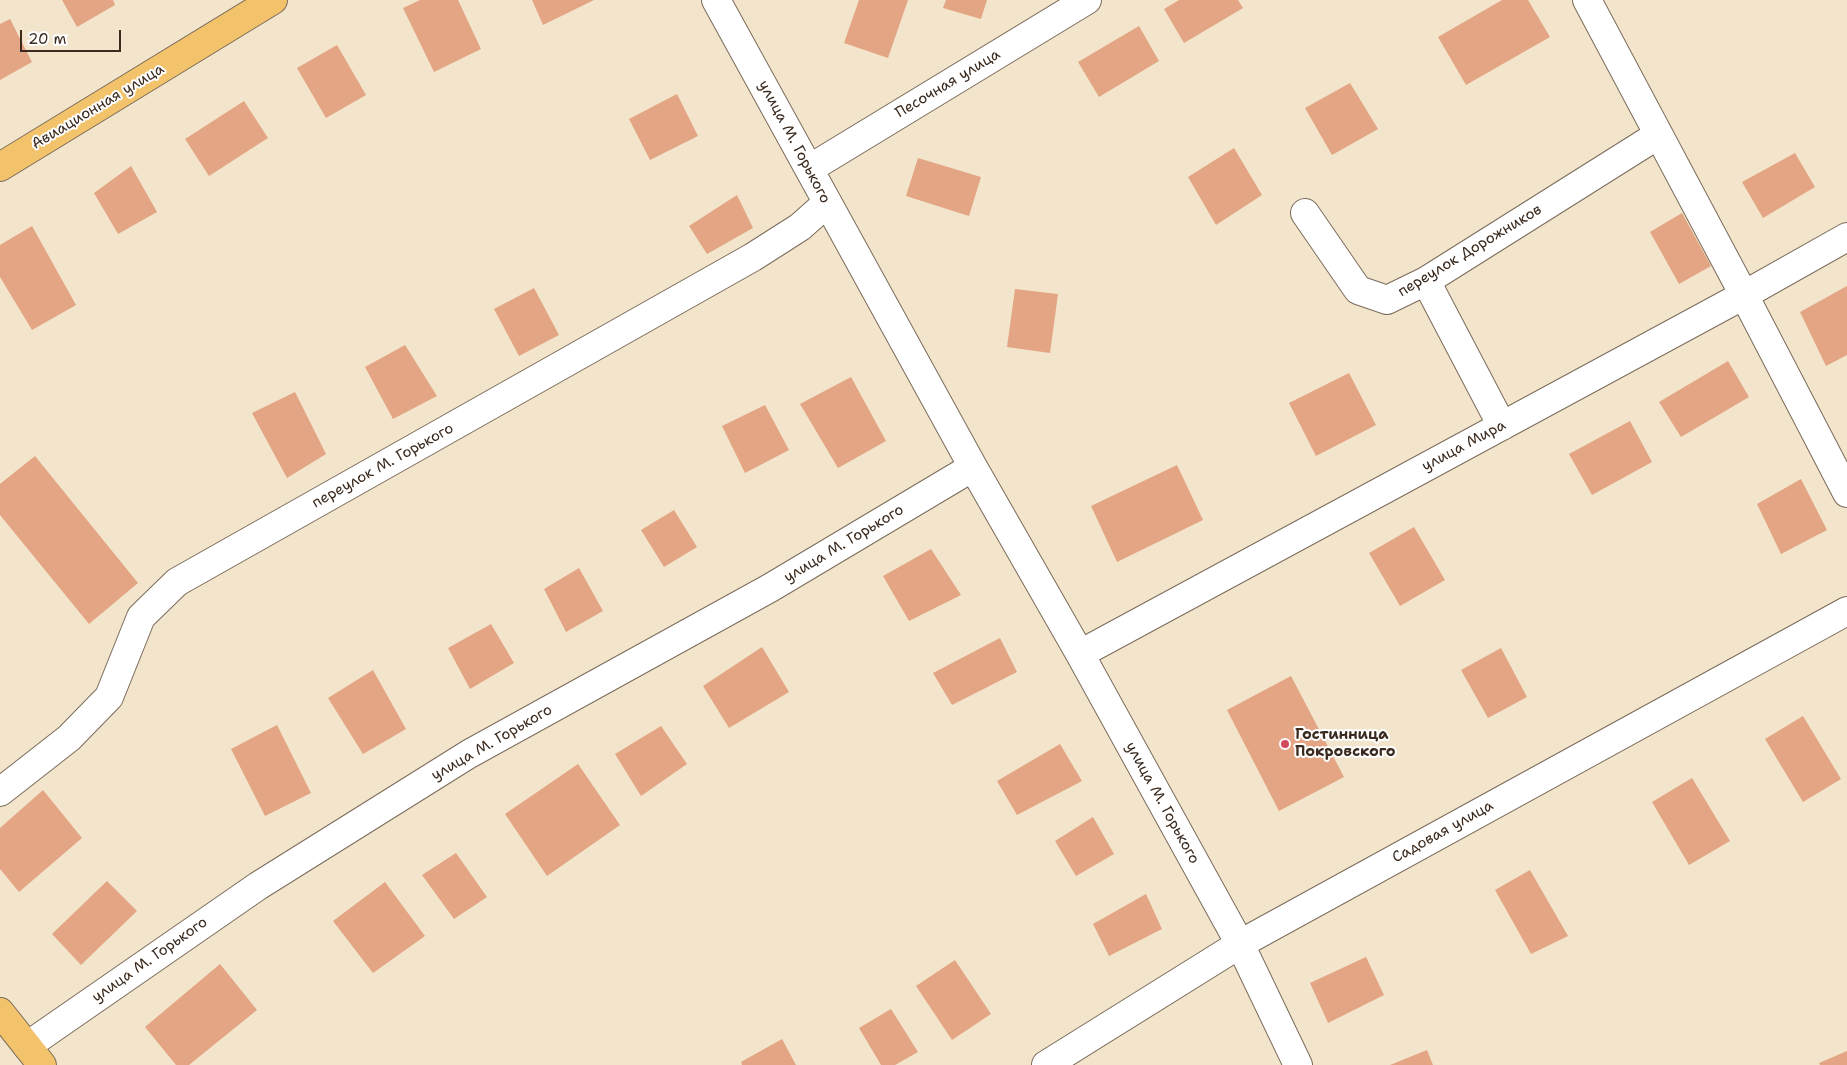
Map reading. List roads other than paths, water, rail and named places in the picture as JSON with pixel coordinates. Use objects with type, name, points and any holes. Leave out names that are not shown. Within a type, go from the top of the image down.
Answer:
[{"type":"main road","name":"Авиационная улица","points":[[0,167],[272,0]]},
{"type":"main road","points":[[0,1012],[34,1055]]},
{"type":"street","name":"улица М. Горького","points":[[716,0],[973,467],[1080,654],[1240,944],[1298,1065]]},
{"type":"street","name":"Песочная улица","points":[[810,169],[1087,0]]},
{"type":"street","points":[[1587,0],[1847,493]]},
{"type":"street","name":"переулок Дорожников","points":[[1306,213],[1358,290],[1387,300],[1426,280],[1658,135]]},
{"type":"street","name":"переулок М. Горького","points":[[0,792],[69,738],[109,697],[141,616],[177,582],[754,257],[800,227],[827,203]]},
{"type":"street","name":"улица Мира","points":[[1080,654],[1744,295],[1847,237]]},
{"type":"street","points":[[1426,280],[1502,426]]},
{"type":"street","name":"улица М. Горького","points":[[34,1055],[258,886],[468,754],[770,588],[973,467]]},
{"type":"street","name":"Садовая улица","points":[[1046,1065],[1240,944],[1847,611]]},
{"type":"place","name":"Гостинница Покровского","points":[[1285,744]]}]
